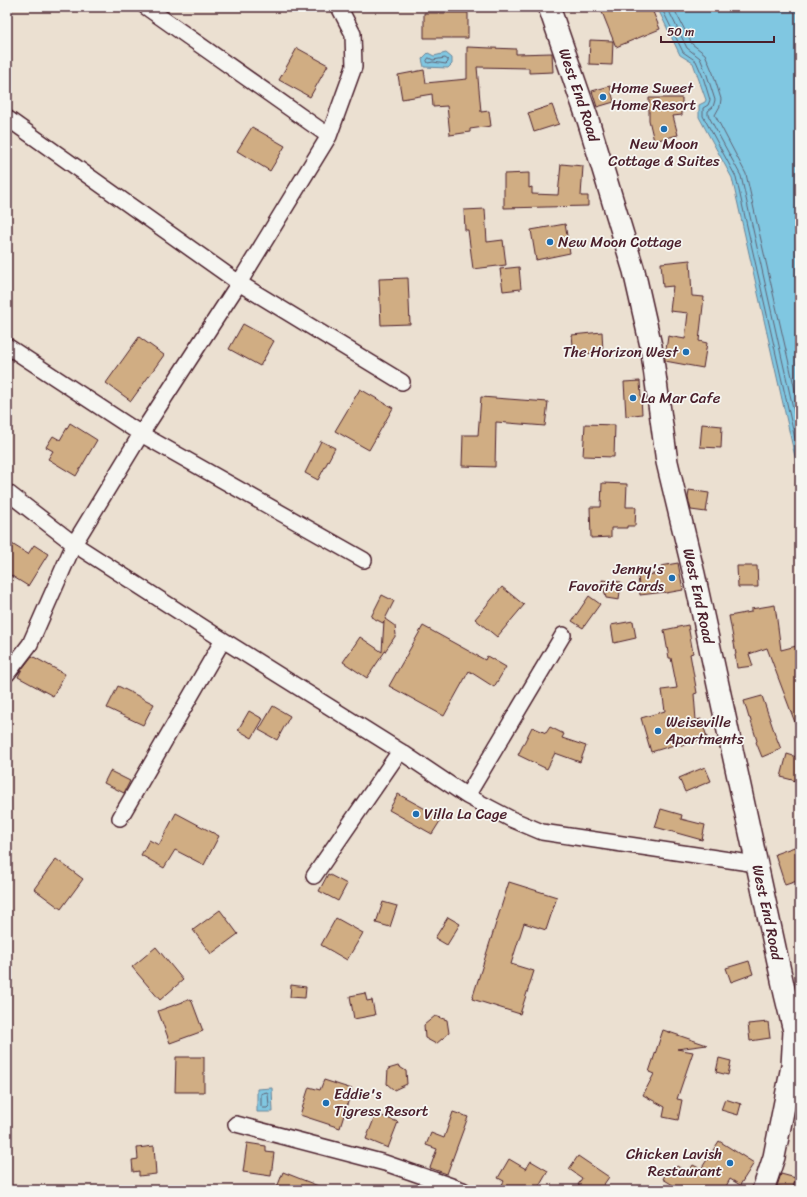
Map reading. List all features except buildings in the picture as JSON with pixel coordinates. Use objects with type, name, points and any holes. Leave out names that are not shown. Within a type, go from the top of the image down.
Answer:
[{"type":"main road","name":"West End Road","points":[[549,7],[588,120],[634,271],[651,346],[667,462],[694,574],[756,864],[794,1031],[792,1066],[774,1158],[763,1190]]},
{"type":"street","points":[[146,7],[329,136]]},
{"type":"street","points":[[7,674],[30,644],[74,544],[329,136],[354,67],[353,34],[339,7]]},
{"type":"street","points":[[7,118],[238,282],[402,382]]},
{"type":"street","points":[[7,346],[142,434],[364,560]]},
{"type":"street","points":[[7,492],[74,544],[400,751],[467,796],[511,819],[542,832],[756,864]]},
{"type":"street","points":[[467,796],[563,635]]},
{"type":"street","points":[[120,818],[223,640]]},
{"type":"street","points":[[314,876],[400,751]]},
{"type":"street","points":[[236,1124],[385,1163],[463,1190]]},
{"type":"water","points":[[657,7],[800,7],[800,479],[732,178],[699,117],[699,105],[706,100],[693,63],[680,55]]},
{"type":"water","points":[[428,53],[434,56],[446,53],[452,58],[452,64],[448,68],[424,67],[422,59]]},
{"type":"water","points":[[272,1088],[273,1112],[257,1112],[257,1089]]},
{"type":"place","name":"Home Sweet Home Resort","points":[[603,97]]},
{"type":"place","name":"New Moon Cottage & Suites","points":[[664,129]]},
{"type":"place","name":"New Moon Cottage","points":[[550,242]]},
{"type":"place","name":"The Horizon West","points":[[686,352]]},
{"type":"place","name":"La Mar Cafe","points":[[633,398]]},
{"type":"place","name":"Jenny's Favorite Cards","points":[[672,578]]},
{"type":"place","name":"Weiseville Apartments","points":[[658,731]]},
{"type":"place","name":"Villa La Cage","points":[[416,814]]},
{"type":"place","name":"Eddie's Tigress Resort","points":[[326,1103]]},
{"type":"place","name":"Chicken Lavish Restaurant","points":[[730,1163]]}]
